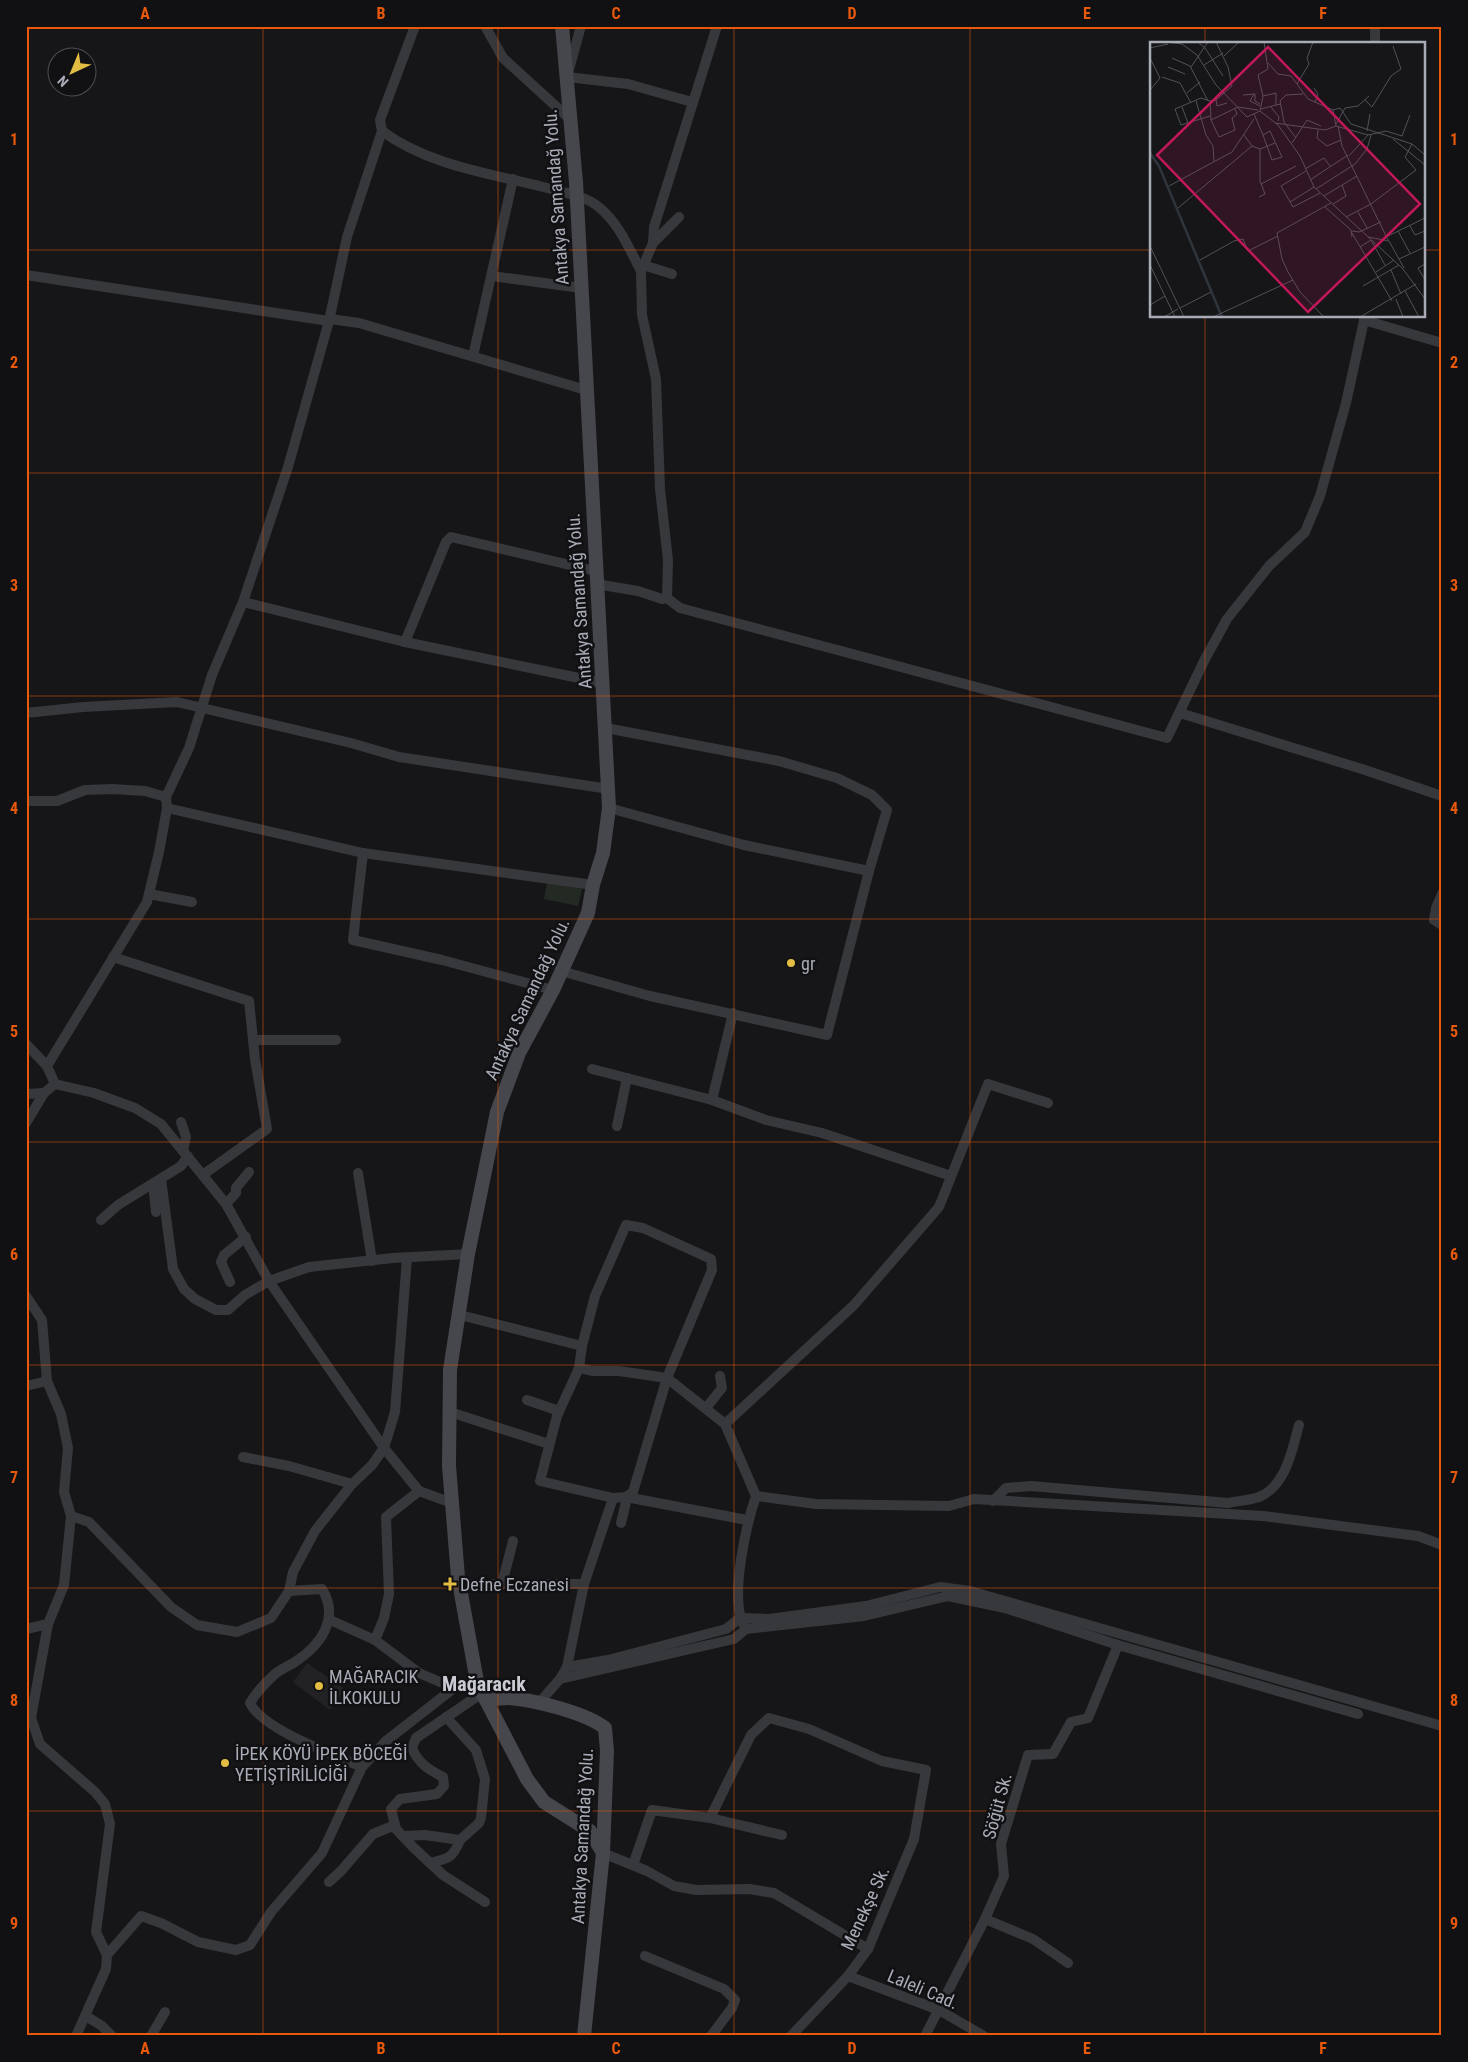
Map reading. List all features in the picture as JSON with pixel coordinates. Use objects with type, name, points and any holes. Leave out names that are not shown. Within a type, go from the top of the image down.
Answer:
[{"type":"street","points":[[47,1066],[147,902],[166,802],[190,748],[212,675],[243,602],[288,467],[330,320],[347,237],[382,131],[380,120],[415,26]]},
{"type":"street","points":[[485,26],[503,58],[572,121]]},
{"type":"street","name":"Antakya Samandağ Yolu.","points":[[562,26],[572,121],[609,808],[603,853],[593,885],[588,913],[553,990],[519,1053],[497,1112],[468,1254],[450,1370],[448,1466],[459,1584],[482,1693],[538,1704],[596,1721],[605,1728],[607,1751],[603,1853],[584,2036]]},
{"type":"street","points":[[582,26],[567,77],[628,84],[692,102]]},
{"type":"street","points":[[667,598],[668,560],[660,489],[656,379],[642,314],[642,268],[652,243],[654,227],[717,26]]},
{"type":"street","points":[[1375,26],[1375,42]]},
{"type":"street","points":[[382,131],[396,141],[422,154],[576,196],[598,206],[616,224],[642,268],[672,274]]},
{"type":"street","points":[[473,356],[513,179]]},
{"type":"street","points":[[652,243],[679,217]]},
{"type":"street","points":[[26,275],[359,323],[586,390]]},
{"type":"street","points":[[492,276],[581,288]]},
{"type":"street","points":[[405,642],[446,542],[451,537],[596,578],[662,599],[667,598],[680,608],[1167,738],[1205,659],[1227,619],[1269,566],[1305,532],[1325,477],[1346,403],[1365,318],[1442,343]]},
{"type":"street","points":[[243,602],[405,642],[603,683]]},
{"type":"street","points":[[26,713],[83,707],[177,702],[351,743],[400,757],[609,789]]},
{"type":"street","points":[[1180,713],[1362,769],[1442,796]]},
{"type":"street","points":[[560,971],[650,996],[733,1013],[788,1028],[827,1035],[869,871],[887,810],[872,795],[837,778],[779,761],[606,728]]},
{"type":"street","points":[[26,801],[57,801],[85,790],[145,791],[166,802],[363,853],[593,885]]},
{"type":"street","points":[[609,808],[744,844],[869,871]]},
{"type":"street","points":[[363,853],[353,940],[442,960],[553,990]]},
{"type":"street","points":[[149,894],[192,902]]},
{"type":"street","points":[[1442,894],[1436,908],[1434,920],[1442,925]]},
{"type":"street","points":[[113,957],[249,1001],[267,1129],[204,1174]]},
{"type":"street","points":[[712,1100],[733,1013]]},
{"type":"street","points":[[253,1040],[336,1040]]},
{"type":"street","points":[[26,1044],[47,1066],[55,1084]]},
{"type":"street","points":[[592,1069],[712,1100],[766,1120],[822,1133],[950,1176]]},
{"type":"street","points":[[617,1126],[626,1078]]},
{"type":"street","points":[[26,1123],[44,1093],[55,1084]]},
{"type":"street","points":[[55,1084],[94,1093],[135,1108],[161,1124],[204,1174],[226,1204],[270,1281],[384,1448],[419,1491],[452,1503]]},
{"type":"street","points":[[725,1424],[854,1305],[939,1207],[988,1084],[1048,1103]]},
{"type":"street","points":[[26,1094],[44,1093]]},
{"type":"street","points":[[156,1212],[154,1193],[181,1166],[186,1154],[186,1137],[181,1122]]},
{"type":"street","points":[[226,1204],[236,1193],[236,1188],[250,1172]]},
{"type":"street","points":[[358,1173],[372,1261]]},
{"type":"street","points":[[101,1220],[118,1205],[176,1177]]},
{"type":"street","points":[[162,1185],[173,1269],[184,1289],[194,1299],[216,1310],[228,1310],[245,1295],[270,1281],[309,1267],[468,1254]]},
{"type":"street","points":[[621,1523],[627,1497],[633,1492],[667,1378],[712,1270],[711,1258],[643,1228],[626,1225],[594,1296],[582,1346],[579,1368],[559,1411],[540,1481],[613,1498],[627,1497],[747,1520]]},
{"type":"street","points":[[230,1282],[221,1262],[224,1255],[246,1237]]},
{"type":"street","points":[[71,1516],[89,1522],[171,1608],[197,1625],[237,1632],[271,1618],[288,1591],[293,1572],[315,1532],[352,1484],[372,1465],[384,1448],[395,1412],[407,1258]]},
{"type":"street","points":[[26,1296],[42,1320],[47,1381],[61,1414],[68,1448],[64,1492],[71,1516],[64,1585],[48,1624],[31,1718],[40,1744],[95,1792],[108,1813],[110,1824],[96,1932],[107,1955],[106,1970],[76,2036]]},
{"type":"street","points":[[460,1315],[582,1346]]},
{"type":"street","points":[[579,1368],[592,1371],[619,1370],[667,1378],[725,1424],[756,1496],[747,1520],[742,1549],[738,1614],[746,1629]]},
{"type":"street","points":[[706,1408],[722,1388],[720,1376]]},
{"type":"street","points":[[26,1386],[47,1381]]},
{"type":"street","points":[[528,1400],[559,1411]]},
{"type":"street","points":[[450,1412],[549,1444]]},
{"type":"street","points":[[993,1501],[1006,1488],[1030,1486],[1228,1503],[1259,1497],[1276,1485],[1288,1461],[1299,1425]]},
{"type":"street","points":[[243,1457],[289,1466],[352,1484]]},
{"type":"street","points":[[375,1640],[384,1618],[389,1594],[386,1517],[419,1491]]},
{"type":"street","points":[[756,1496],[816,1504],[949,1506],[974,1499],[1263,1516],[1418,1536],[1442,1545]]},
{"type":"street","points":[[538,1704],[560,1679],[567,1667],[584,1584],[613,1498]]},
{"type":"street","points":[[502,1584],[513,1541]]},
{"type":"street","points":[[459,1584],[584,1584]]},
{"type":"street","points":[[567,1667],[608,1660],[726,1629],[740,1618],[769,1619],[866,1606],[940,1587],[970,1591],[1442,1726]]},
{"type":"street","points":[[288,1591],[322,1588],[328,1598],[330,1620],[325,1633],[310,1650],[265,1684],[250,1703],[254,1711],[275,1728],[362,1767]]},
{"type":"street","points":[[560,1679],[734,1639],[746,1629],[864,1616],[948,1596],[1005,1608],[1118,1645],[1358,1714]]},
{"type":"street","points":[[330,1620],[375,1640],[420,1673],[454,1688],[482,1693]]},
{"type":"street","points":[[26,1629],[48,1624]]},
{"type":"street","name":"Söğüt Sk.","points":[[925,2036],[985,1919],[1004,1876],[1001,1844],[1028,1755],[1053,1754],[1071,1722],[1088,1718],[1118,1645]]},
{"type":"street","points":[[107,1955],[141,1916],[161,1923],[198,1942],[236,1950],[250,1945],[271,1912],[322,1853],[362,1767],[386,1741],[454,1688]]},
{"type":"street","points":[[482,1693],[416,1738],[412,1748],[416,1757],[424,1766],[443,1778],[444,1786],[437,1794],[400,1798],[391,1809],[395,1825],[430,1863],[443,1875],[485,1902]]},
{"type":"street","points":[[482,1693],[526,1779],[544,1802],[590,1831],[603,1853],[633,1865],[674,1886],[696,1890],[749,1889],[774,1894],[868,1949]]},
{"type":"street","points":[[430,1863],[444,1860],[455,1853],[460,1840],[466,1836],[481,1818],[485,1779],[476,1750],[446,1717]]},
{"type":"street","name":"Menekşe Sk.","points":[[710,1818],[751,1735],[769,1718],[809,1729],[882,1762],[926,1770],[914,1840],[868,1949],[848,1976],[791,2036]]},
{"type":"street","points":[[633,1865],[652,1810],[710,1818],[782,1835]]},
{"type":"street","points":[[329,1882],[373,1834],[395,1825]]},
{"type":"street","points":[[404,1836],[424,1835],[460,1840]]},
{"type":"street","points":[[985,1919],[1033,1939],[1068,1963]]},
{"type":"street","points":[[645,1956],[724,1989],[735,2000],[732,2008],[711,2036]]},
{"type":"street","name":"Laleli Cad.","points":[[848,1976],[939,2010],[984,2036]]},
{"type":"street","points":[[151,2036],[165,2012]]},
{"type":"street","points":[[86,2016],[102,2026],[112,2036]]},
{"type":"shaded area","points":[[547,882],[582,889],[578,906],[544,899]]},
{"type":"shaded area","name":"MAĞARACIK İLKOKULU","points":[[307,1663],[345,1689],[330,1710],[293,1682]]},
{"type":"place","name":"gr","points":[[791,963]]},
{"type":"place","name":"Defne Eczanesi","points":[[450,1584]]},
{"type":"place","name":"MAĞARACIK İLKOKULU","points":[[319,1686]]},
{"type":"place","name":"İPEK KÖYÜ İPEK BÖCEĞİ YETİŞTİRİLİCİĞİ","points":[[225,1763]]},
{"type":"district","name":"Mağaracık","points":[[484,1684]]}]
